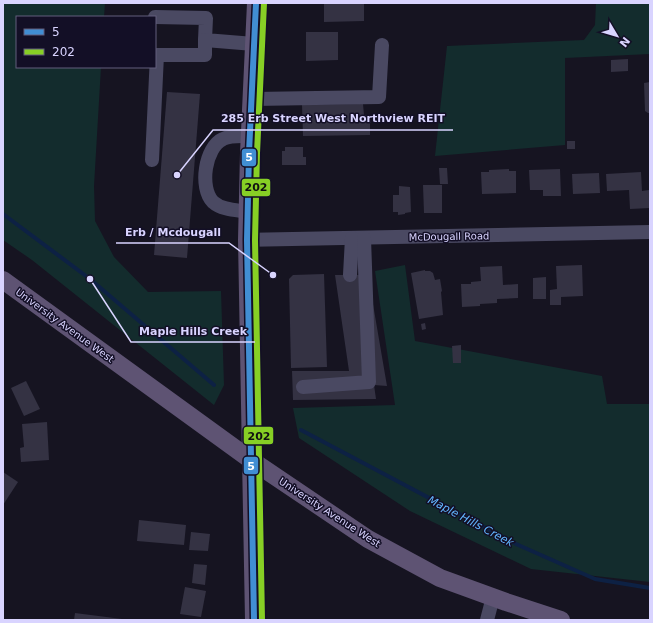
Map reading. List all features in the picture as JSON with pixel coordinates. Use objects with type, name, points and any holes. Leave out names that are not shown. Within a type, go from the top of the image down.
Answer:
[{"type":"main road","points":[[254,620],[247,240],[256,3]]},
{"type":"main road","name":"University Avenue West","points":[[3,280],[251,460],[368,539],[440,578],[562,620]]},
{"type":"street","points":[[152,160],[157,55],[205,54],[206,18],[156,18]]},
{"type":"street","points":[[205,40],[254,44]]},
{"type":"street","points":[[253,99],[379,98],[382,45]]},
{"type":"street","points":[[248,212],[222,208],[213,202],[209,196],[205,177],[208,158],[215,144],[224,138],[250,136]]},
{"type":"street","name":"McDougall Road","points":[[247,240],[650,232]]},
{"type":"street","points":[[350,275],[358,238]]},
{"type":"street","points":[[303,387],[369,382],[358,238]]},
{"type":"street","points":[[488,620],[493,597]]},
{"type":"green space","points":[[3,3],[105,3],[104,16],[16,16],[16,68],[101,68],[94,186],[95,221],[114,257],[148,292],[221,291],[224,385],[214,405],[32,260],[3,240]]},
{"type":"green space","points":[[596,3],[650,3],[650,54],[565,58],[565,145],[435,156],[447,46],[584,40],[595,25]]},
{"type":"green space","points":[[405,265],[415,341],[602,376],[607,404],[650,404],[650,582],[531,569],[410,511],[299,438],[293,408],[395,405],[375,271]]},
{"type":"building","points":[[324,3],[364,3],[364,21],[324,22]]},
{"type":"building","points":[[306,32],[338,32],[338,60],[306,61]]},
{"type":"building","points":[[628,59],[628,71],[611,72],[611,60]]},
{"type":"building","points":[[650,82],[650,113],[648,113],[645,111],[644,83]]},
{"type":"building","points":[[167,92],[200,94],[187,258],[154,255]]},
{"type":"building","points":[[363,104],[364,115],[369,115],[371,117],[370,135],[303,136],[302,105]]},
{"type":"building","points":[[567,141],[575,141],[575,149],[567,149]]},
{"type":"building","points":[[285,147],[303,147],[303,157],[306,157],[306,165],[282,165],[282,151],[285,151]]},
{"type":"building","points":[[439,168],[447,168],[448,184],[440,184]]},
{"type":"building","points":[[509,169],[509,171],[516,171],[516,193],[482,194],[481,172]]},
{"type":"building","points":[[560,169],[561,196],[543,196],[543,190],[530,190],[529,170]]},
{"type":"building","points":[[641,172],[642,191],[649,190],[650,208],[630,209],[629,190],[607,191],[606,174]]},
{"type":"building","points":[[599,173],[600,193],[573,194],[572,174]]},
{"type":"building","points":[[423,185],[442,185],[442,213],[424,213]]},
{"type":"building","points":[[399,186],[410,187],[411,212],[398,215],[398,212],[393,212],[393,195],[399,195]]},
{"type":"building","points":[[582,265],[583,296],[561,297],[561,305],[550,305],[550,290],[557,289],[556,266]]},
{"type":"building","points":[[502,266],[503,285],[518,284],[518,298],[497,299],[497,303],[462,307],[461,284],[471,284],[471,282],[481,281],[480,267]]},
{"type":"building","points":[[425,270],[433,273],[435,280],[440,279],[443,315],[419,319],[411,273]]},
{"type":"building","points":[[324,274],[327,367],[291,368],[289,279],[293,275]]},
{"type":"building","points":[[335,275],[368,275],[387,386],[374,385],[376,399],[293,400],[292,371],[349,371]]},
{"type":"building","points":[[546,277],[546,299],[533,299],[533,278]]},
{"type":"building","points":[[425,323],[426,329],[422,330],[421,324]]},
{"type":"building","points":[[461,345],[461,363],[453,363],[452,346]]},
{"type":"building","points":[[26,381],[40,409],[24,416],[11,388]]},
{"type":"building","points":[[47,422],[49,460],[21,462],[20,448],[24,447],[22,424]]},
{"type":"building","points":[[3,472],[18,482],[3,505]]},
{"type":"building","points":[[139,520],[186,525],[184,545],[137,541]]},
{"type":"building","points":[[191,532],[210,534],[208,551],[189,550]]},
{"type":"building","points":[[194,564],[207,565],[205,585],[192,583]]},
{"type":"building","points":[[185,587],[206,591],[201,617],[180,614]]},
{"type":"building","points":[[75,613],[122,619],[122,620],[74,620]]},
{"type":"waterway","name":"Maple Hills Creek","points":[[3,214],[90,279],[214,385]]},
{"type":"waterway","name":"Maple Hills Creek","points":[[301,430],[516,544],[595,579],[650,588]]},
{"type":"transit line","name":"5","points":[[254,620],[247,240],[249,153],[256,3]]},
{"type":"transit line","name":"202","points":[[262,620],[255,240],[257,153],[264,3]]},
{"type":"place","name":"285 Erb Street West Northview REIT","points":[[177,175]]},
{"type":"place","name":"Erb / Mcdougall","points":[[273,275]]},
{"type":"place","name":"Maple Hills Creek","points":[[90,279]]}]
